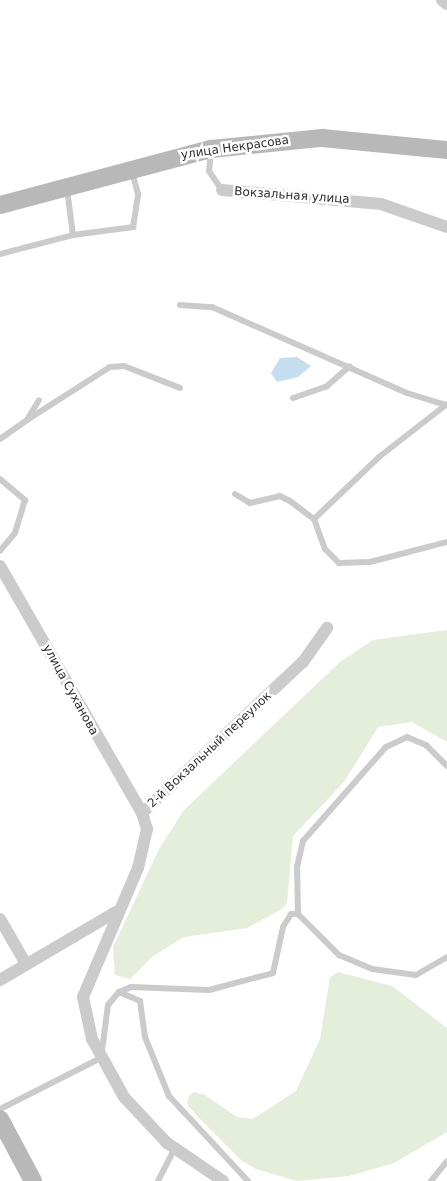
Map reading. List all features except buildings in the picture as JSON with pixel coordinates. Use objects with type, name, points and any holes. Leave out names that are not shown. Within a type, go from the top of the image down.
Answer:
[{"type":"main road","name":"улица Некрасова","points":[[0,206],[131,167],[211,149],[322,138],[447,150]]},
{"type":"main road","points":[[0,1119],[33,1181]]},
{"type":"street","points":[[442,0],[447,4]]},
{"type":"street","name":"Вокзальная улица","points":[[222,190],[381,204],[447,227]]},
{"type":"street","name":"улица Суханова","points":[[0,566],[142,813]]},
{"type":"street","name":"2-й Вокзальный переулок","points":[[222,1181],[174,1150],[124,1097],[101,1058],[86,1022],[83,997],[116,912],[143,851],[147,829],[142,813],[303,662],[328,628]]},
{"type":"street","points":[[0,980],[116,912]]},
{"type":"street","points":[[0,919],[26,964]]},
{"type":"lane","points":[[211,149],[209,171],[222,190]]},
{"type":"lane","points":[[0,254],[73,235],[133,227],[138,194],[131,167]]},
{"type":"lane","points":[[67,186],[73,235]]},
{"type":"lane","points":[[180,306],[212,307],[350,366],[407,393],[446,405]]},
{"type":"lane","points":[[0,440],[27,420],[110,368],[124,366],[180,388]]},
{"type":"lane","points":[[293,398],[327,386],[350,366]]},
{"type":"lane","points":[[27,420],[39,400]]},
{"type":"lane","points":[[314,518],[379,457],[446,405]]},
{"type":"lane","points":[[0,479],[25,500],[15,532],[0,550]]},
{"type":"lane","points":[[235,494],[250,503],[280,496],[314,518],[325,550],[339,563],[351,565],[447,542]]},
{"type":"lane","points":[[447,766],[426,745],[408,737],[386,747],[303,841],[297,867],[298,914],[339,955],[372,970],[416,975],[447,957]]},
{"type":"lane","points":[[0,1109],[101,1058],[108,1005],[119,992],[132,987],[209,990],[261,979],[273,973],[287,918],[298,914]]},
{"type":"lane","points":[[119,992],[140,1002],[147,1046],[168,1096],[248,1181]]},
{"type":"lane","points":[[158,1181],[174,1150]]},
{"type":"lane","points":[[431,1181],[447,1161]]},
{"type":"green space","points":[[447,630],[447,742],[412,722],[378,727],[344,782],[293,836],[287,903],[280,910],[247,928],[184,937],[153,956],[130,979],[115,975],[113,947],[159,849],[184,810],[340,662],[373,640]]},
{"type":"green space","points":[[338,972],[392,986],[447,1028],[447,1132],[394,1163],[349,1176],[297,1181],[256,1169],[242,1161],[197,1116],[187,1104],[189,1096],[194,1092],[205,1095],[237,1117],[253,1119],[296,1091],[320,1039],[330,977]]},
{"type":"water","points":[[297,357],[311,366],[298,377],[277,382],[271,373],[280,358]]}]
